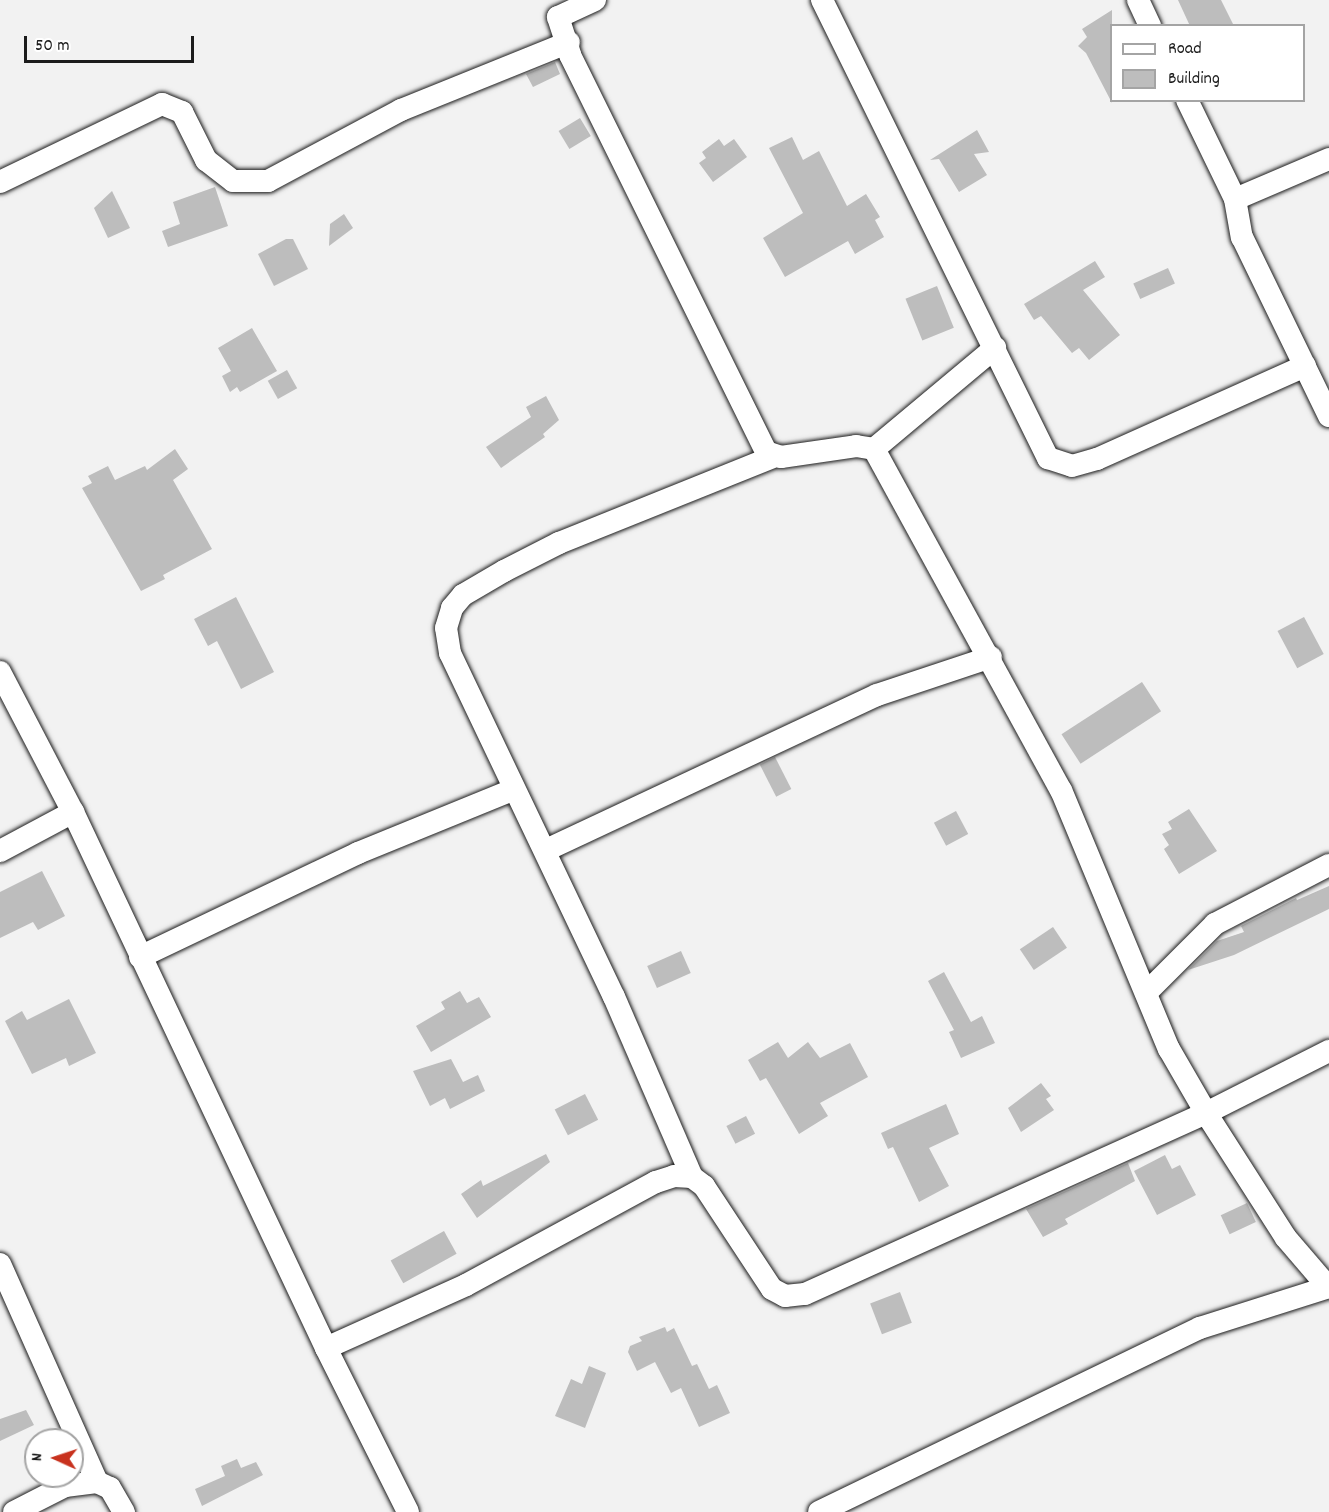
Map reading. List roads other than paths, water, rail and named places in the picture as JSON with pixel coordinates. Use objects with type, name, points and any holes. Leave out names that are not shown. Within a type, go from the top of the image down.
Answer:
[{"type":"street","points":[[595,0],[558,17],[569,42],[570,55],[728,368],[766,452],[773,457]]},
{"type":"street","points":[[822,0],[897,158],[995,348],[1039,445],[1048,458],[1060,465],[1097,459],[1305,366]]},
{"type":"street","points":[[1138,0],[1149,24]]},
{"type":"street","points":[[0,182],[162,104],[182,112],[206,160],[233,181],[268,181],[401,110],[569,42]]},
{"type":"street","points":[[1188,102],[1235,199],[1242,237],[1329,416]]},
{"type":"street","points":[[1235,199],[1329,159]]},
{"type":"street","points":[[995,348],[874,449],[856,446],[773,457],[543,550],[478,584],[452,608],[446,628],[450,653],[484,719],[512,790],[546,850],[692,1177],[704,1186],[772,1289],[785,1296],[805,1294],[1206,1113],[1329,1051]]},
{"type":"street","points":[[819,1512],[1200,1328],[1328,1287],[1286,1238],[1206,1113],[1169,1048],[1061,790],[991,657],[874,449]]},
{"type":"street","points":[[546,850],[877,695],[991,657]]},
{"type":"street","points":[[0,672],[73,812],[326,1348],[408,1512]]},
{"type":"street","points":[[140,957],[358,853],[512,790]]},
{"type":"street","points":[[0,851],[73,812]]},
{"type":"street","points":[[1146,993],[1215,924],[1329,865]]},
{"type":"street","points":[[326,1348],[466,1285],[656,1182],[675,1176],[692,1177]]},
{"type":"street","points":[[0,1264],[97,1482]]},
{"type":"street","points":[[14,1512],[64,1486],[97,1482],[110,1488],[124,1512]]}]
